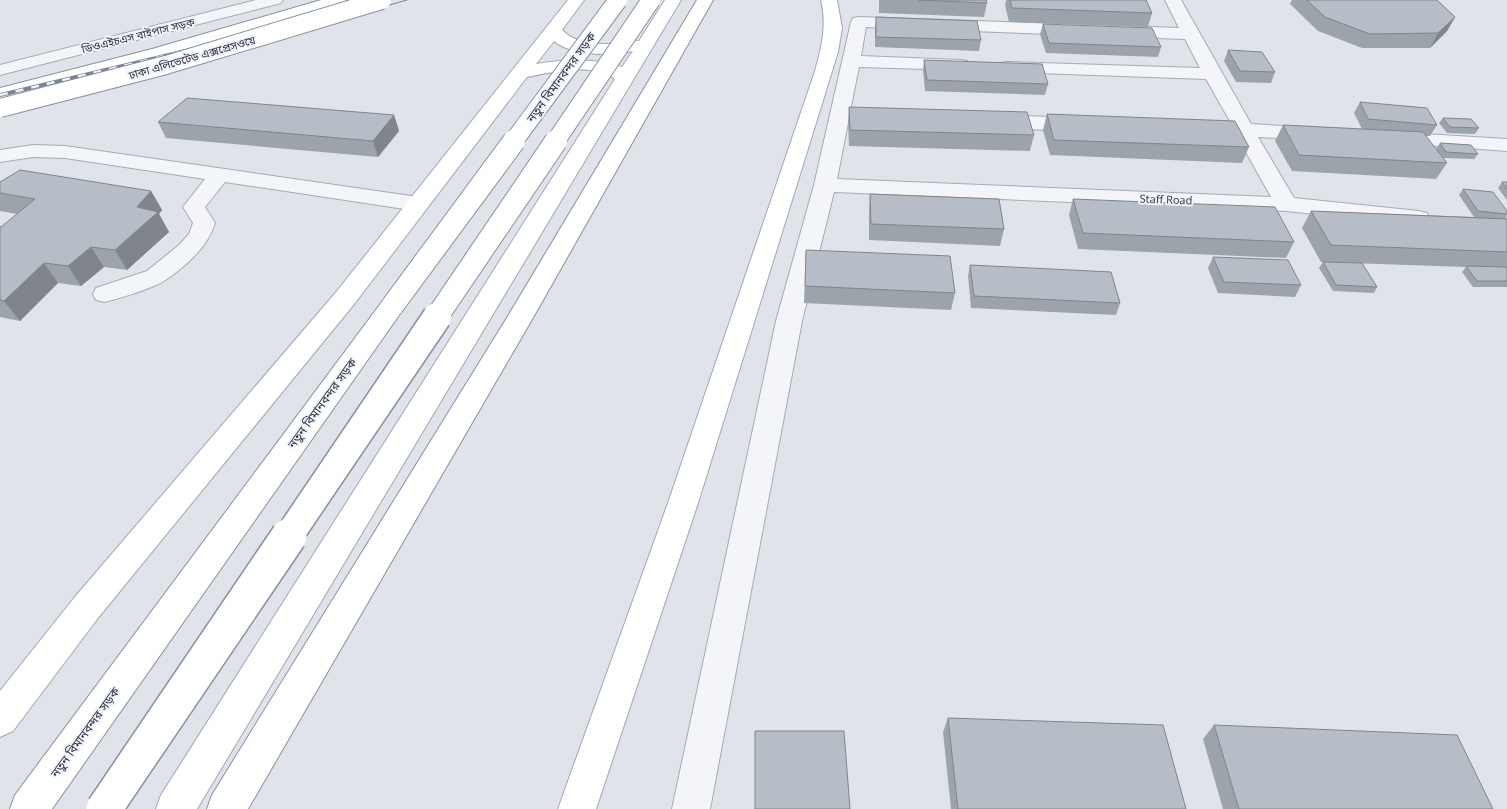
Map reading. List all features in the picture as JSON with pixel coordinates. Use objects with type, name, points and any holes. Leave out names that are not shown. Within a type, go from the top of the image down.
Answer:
[{"type":"main road","name":"ঢাকা এলিভেটেড এক্সপ্রেসওয়ে","points":[[0,94],[158,53],[338,0]]},
{"type":"main road","name":"ঢাকা এলিভেটেড এক্সপ্রেসওয়ে","points":[[0,108],[156,68],[382,0]]},
{"type":"main road","points":[[0,719],[86,608],[346,298],[576,0]]},
{"type":"main road","name":"নতুন বিমানবন্দর সড়ক","points":[[29,809],[393,305],[618,0]]},
{"type":"main road","points":[[104,809],[652,0]]},
{"type":"main road","points":[[175,809],[673,0]]},
{"type":"main road","points":[[226,809],[521,316],[705,0]]},
{"type":"main road","points":[[577,809],[683,502],[824,71],[834,37],[834,17],[829,0]]},
{"type":"main road","points":[[553,31],[563,41],[574,45],[625,48],[649,40]]},
{"type":"main road","points":[[520,73],[545,67],[576,65],[619,71],[626,78]]},
{"type":"street","name":"ডিওএইচএস বাইপাস সড়ক","points":[[0,70],[275,0]]},
{"type":"street","points":[[1173,0],[1211,74],[1286,204]]},
{"type":"street","points":[[1190,34],[859,22],[851,61],[1211,74]]},
{"type":"street","points":[[691,809],[789,321],[824,185],[839,116],[908,119],[839,116],[851,61],[982,66]]},
{"type":"street","points":[[978,121],[1097,125],[978,121]]},
{"type":"street","points":[[1186,128],[1333,135]]},
{"type":"street","points":[[1371,137],[1507,145]]},
{"type":"street","points":[[0,156],[33,151],[65,152],[418,204]]},
{"type":"street","points":[[105,294],[155,276],[200,236],[204,223],[194,207],[219,175]]},
{"type":"street","name":"Staff Road","points":[[824,185],[1286,204],[1440,220]]},
{"type":"building","points":[[918,0],[986,0],[987,3]]},
{"type":"building","points":[[1010,0],[1146,0],[1152,13],[1012,8]]},
{"type":"building","points":[[1307,0],[1437,0],[1455,17],[1438,33],[1370,34],[1325,17]]},
{"type":"building","points":[[876,17],[977,21],[981,40],[876,37]]},
{"type":"building","points":[[1043,24],[1152,28],[1161,47],[1049,43]]},
{"type":"building","points":[[1228,50],[1262,52],[1275,72],[1240,71]]},
{"type":"building","points":[[924,60],[1042,64],[1048,84],[927,80]]},
{"type":"building","points":[[187,98],[394,115],[373,141],[158,122]]},
{"type":"building","points":[[1360,102],[1427,108],[1437,125],[1368,119]]},
{"type":"building","points":[[849,107],[1027,112],[1034,135],[850,130]]},
{"type":"building","points":[[1047,114],[1235,121],[1249,147],[1054,140]]},
{"type":"building","points":[[1443,118],[1471,119],[1479,128],[1450,127]]},
{"type":"building","points":[[1283,125],[1423,132],[1447,163],[1299,155]]},
{"type":"building","points":[[1440,143],[1471,145],[1478,154],[1446,152]]},
{"type":"building","points":[[20,170],[151,191],[137,207],[158,212],[115,250],[91,247],[68,266],[44,263],[4,301],[0,300],[0,226],[35,199],[0,193],[0,182]]},
{"type":"building","points":[[1502,182],[1507,182],[1507,189]]},
{"type":"building","points":[[1463,189],[1493,192],[1507,211],[1507,214],[1478,211]]},
{"type":"building","points":[[870,194],[999,199],[1004,229],[871,224]]},
{"type":"building","points":[[1073,199],[1275,207],[1294,242],[1083,233]]},
{"type":"building","points":[[1311,211],[1507,219],[1507,252],[1331,245]]},
{"type":"building","points":[[806,250],[950,256],[955,293],[805,286]]},
{"type":"building","points":[[1213,257],[1288,260],[1301,285],[1224,282]]},
{"type":"building","points":[[1323,262],[1362,263],[1377,287],[1336,285]]},
{"type":"building","points":[[970,265],[1111,272],[1120,303],[974,296]]},
{"type":"building","points":[[1466,266],[1507,267],[1507,281],[1477,281]]},
{"type":"building","points":[[948,718],[1163,725],[1186,809],[958,809]]},
{"type":"building","points":[[1214,725],[1457,735],[1493,809],[1239,809]]},
{"type":"building","points":[[755,731],[844,731],[850,809],[755,809]]},
{"type":"tram line","points":[[0,103],[290,33],[407,0]]},
{"type":"railway","points":[[0,95],[295,25],[383,0]]}]
